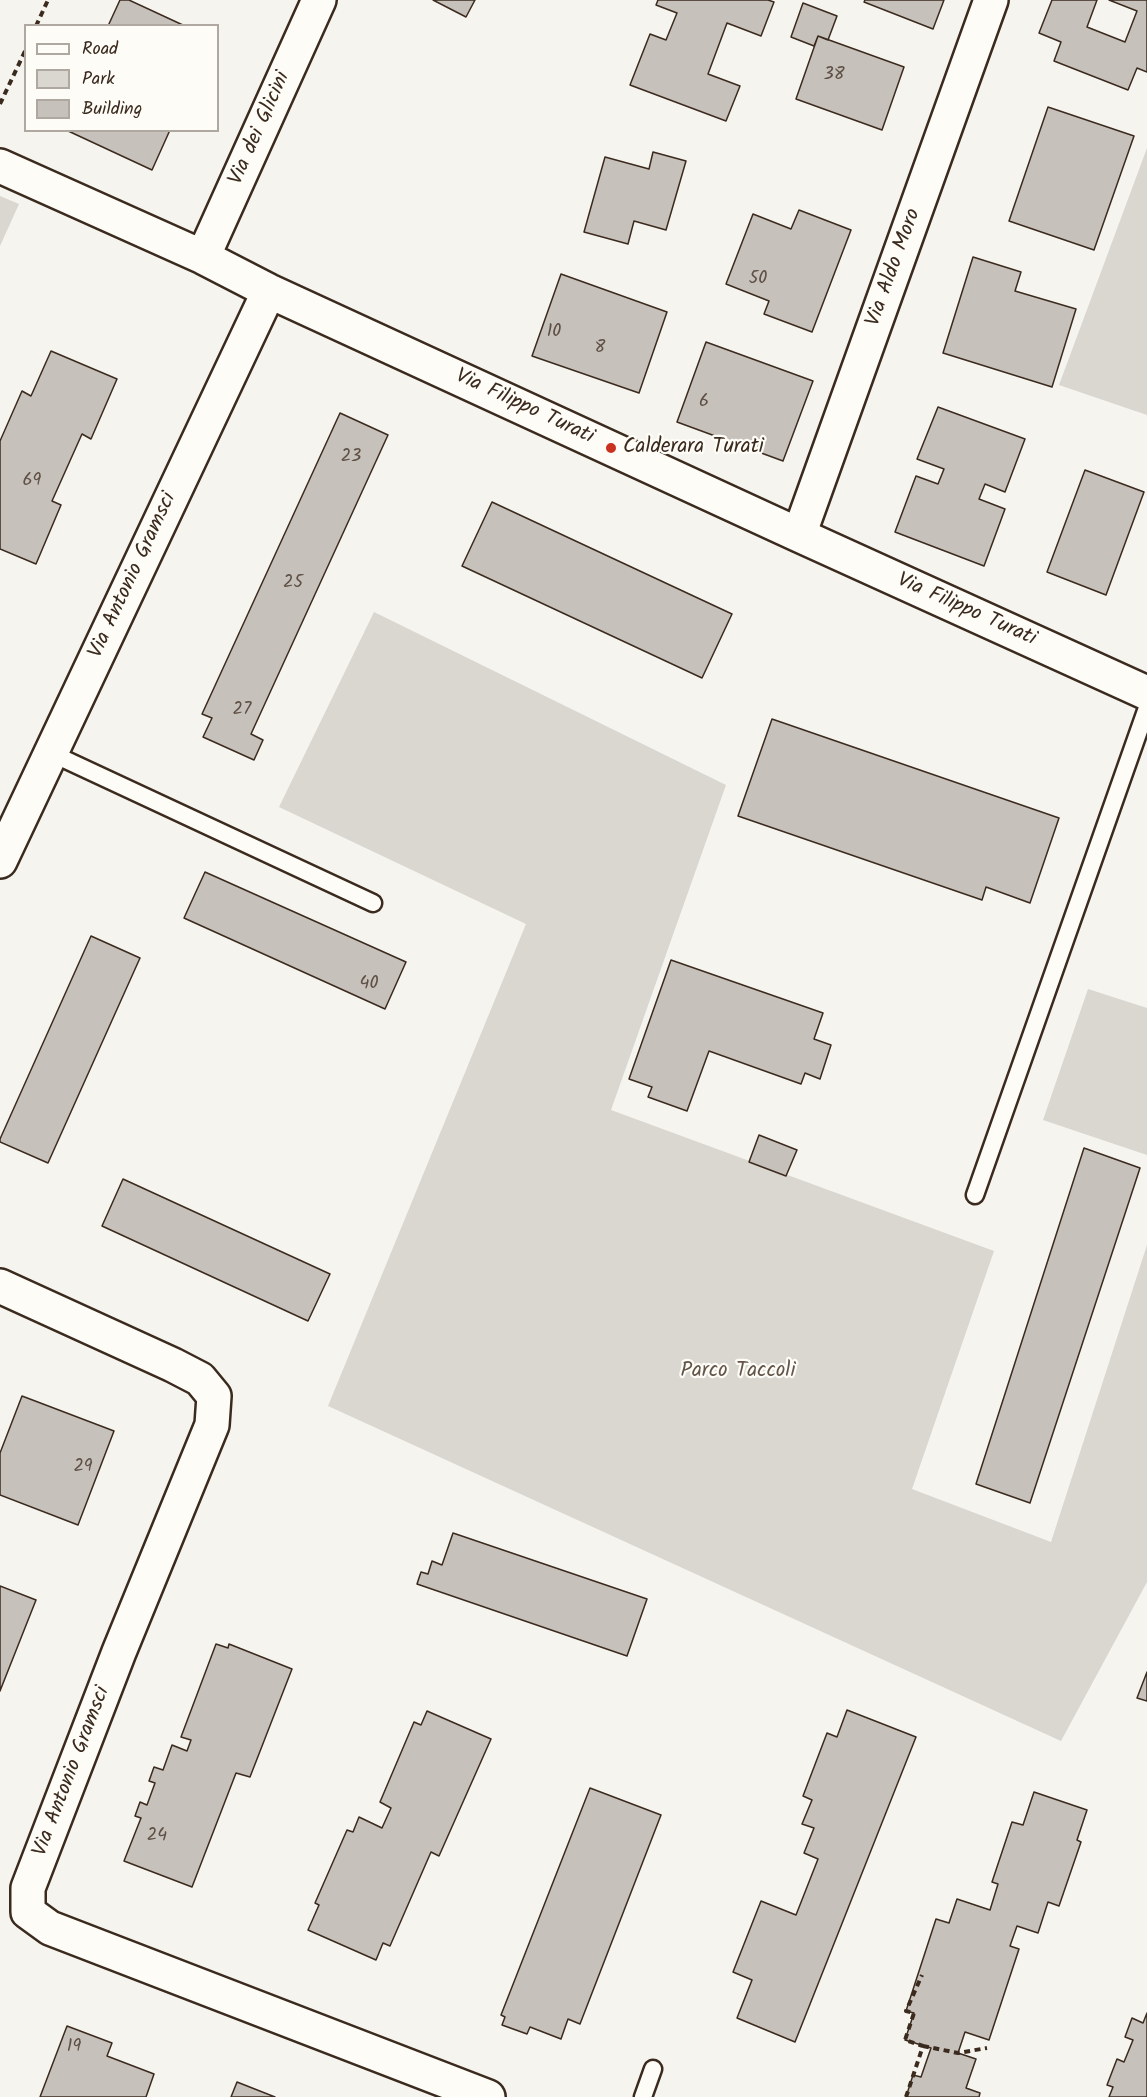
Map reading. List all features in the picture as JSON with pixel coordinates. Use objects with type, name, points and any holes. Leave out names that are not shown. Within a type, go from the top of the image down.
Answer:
[{"type":"street","name":"Via dei Glicini","points":[[203,257],[319,0]]},
{"type":"street","name":"Via Aldo Moro","points":[[799,535],[991,0]]},
{"type":"street","name":"Via Filippo Turati","points":[[0,166],[203,257],[269,291],[1147,693]]},
{"type":"street","name":"Via Antonio Gramsci","points":[[0,861],[269,291]]},
{"type":"street","name":"Via Antonio Gramsci","points":[[0,1286],[200,1378],[214,1396],[212,1425],[119,1652],[28,1888],[28,1912],[50,1928],[488,2097]]},
{"type":"lane","points":[[975,1195],[1147,708]]},
{"type":"lane","points":[[51,753],[374,903]]},
{"type":"lane","points":[[643,2097],[653,2069]]},
{"type":"path","points":[[37,24],[48,0]]},
{"type":"path","points":[[0,104],[24,53]]},
{"type":"path","points":[[922,1975],[906,2011],[914,2013],[905,2040],[958,2053],[987,2048]]},
{"type":"path","points":[[906,2097],[923,2046]]},
{"type":"green space","points":[[1147,148],[1147,415],[1059,385]]},
{"type":"green space","points":[[0,196],[19,204],[0,246]]},
{"type":"green space","name":"Parco Taccoli","points":[[374,612],[726,785],[611,1110],[994,1251],[912,1489],[1051,1542],[1147,1245],[1147,1582],[1061,1741],[328,1406],[526,924],[279,807]]},
{"type":"green space","points":[[1088,989],[1147,1008],[1147,1155],[1043,1120]]},
{"type":"building","points":[[120,0],[129,0],[181,24],[109,24]]},
{"type":"building","points":[[433,0],[475,0],[466,17]]},
{"type":"building","points":[[658,0],[768,0],[774,2],[761,36],[727,23],[708,74],[740,86],[726,121],[630,85],[650,34],[666,40],[677,13],[656,5]]},
{"type":"building","points":[[865,0],[944,0],[933,29],[864,2]]},
{"type":"building","points":[[1052,0],[1097,0],[1087,27],[1125,42],[1137,11],[1109,0],[1147,0],[1147,72],[1137,68],[1128,90],[1054,61],[1061,42],[1039,33]]},
{"type":"building","points":[[803,3],[837,16],[828,40],[818,36],[814,46],[791,37]]},
{"type":"building","points":[[818,36],[904,67],[882,130],[796,99]]},
{"type":"building","points":[[1048,107],[1134,136],[1094,250],[1009,221]]},
{"type":"building","points":[[70,132],[169,132],[152,170]]},
{"type":"building","points":[[653,152],[686,161],[666,230],[634,221],[628,244],[584,232],[605,157],[649,169]]},
{"type":"building","points":[[799,210],[851,230],[812,332],[764,314],[769,301],[726,284],[753,214],[791,229]]},
{"type":"building","points":[[973,257],[1021,272],[1015,291],[1076,309],[1052,387],[943,353]]},
{"type":"building","points":[[561,274],[667,312],[639,393],[532,356]]},
{"type":"building","points":[[706,342],[813,381],[783,461],[677,422]]},
{"type":"building","points":[[51,351],[117,379],[91,439],[82,434],[52,501],[61,505],[36,564],[0,549],[0,441],[22,391],[31,396]]},
{"type":"building","points":[[938,407],[1025,439],[1005,492],[985,484],[979,499],[1005,509],[984,566],[895,532],[916,476],[938,484],[944,469],[917,459]]},
{"type":"building","points":[[340,413],[388,435],[251,734],[263,740],[254,760],[203,737],[212,718],[202,714]]},
{"type":"building","points":[[1085,470],[1144,492],[1106,595],[1047,572]]},
{"type":"building","points":[[492,502],[732,614],[702,678],[462,566]]},
{"type":"building","points":[[772,719],[1059,818],[1030,903],[986,887],[982,900],[738,816]]},
{"type":"building","points":[[205,872],[406,962],[385,1009],[184,918]]},
{"type":"building","points":[[91,936],[140,958],[48,1163],[0,1142],[0,1139]]},
{"type":"building","points":[[671,960],[823,1013],[814,1039],[831,1045],[820,1079],[805,1073],[801,1084],[709,1051],[687,1111],[648,1097],[652,1087],[629,1079]]},
{"type":"building","points":[[759,1135],[797,1150],[786,1176],[749,1162]]},
{"type":"building","points":[[1084,1148],[1140,1168],[1030,1503],[976,1484]]},
{"type":"building","points":[[123,1179],[330,1274],[308,1321],[102,1226]]},
{"type":"building","points":[[22,1396],[114,1431],[78,1525],[0,1495],[0,1453]]},
{"type":"building","points":[[453,1533],[647,1599],[627,1656],[417,1584],[421,1572],[428,1574],[432,1561],[442,1565]]},
{"type":"building","points":[[0,1586],[36,1600],[0,1691]]},
{"type":"building","points":[[216,1644],[228,1648],[229,1644],[292,1669],[250,1777],[236,1773],[192,1887],[124,1861],[141,1818],[135,1816],[140,1802],[147,1805],[155,1783],[149,1781],[154,1767],[163,1770],[172,1745],[187,1751],[191,1740],[181,1737]]},
{"type":"building","points":[[1147,1672],[1147,1701],[1137,1698]]},
{"type":"building","points":[[847,1710],[916,1737],[795,2042],[737,2018],[752,1980],[733,1972],[761,1901],[796,1915],[818,1859],[804,1853],[814,1828],[802,1824],[812,1800],[803,1796],[827,1733],[837,1737]]},
{"type":"building","points":[[427,1711],[491,1739],[439,1856],[431,1852],[390,1946],[383,1943],[376,1960],[308,1930],[319,1905],[315,1903],[347,1830],[353,1832],[359,1817],[382,1828],[391,1808],[380,1802],[414,1722],[421,1725]]},
{"type":"building","points":[[590,1788],[661,1815],[580,2024],[568,2019],[561,2039],[530,2027],[527,2034],[502,2025],[505,2017],[501,2015]]},
{"type":"building","points":[[1034,1792],[1087,1810],[1077,1840],[1081,1842],[1059,1906],[1048,1902],[1038,1933],[1017,1926],[1010,1946],[1019,1949],[989,2040],[965,2032],[958,2053],[976,2059],[966,2088],[980,2093],[979,2097],[906,2097],[913,2075],[921,2077],[931,2048],[905,2040],[914,2013],[906,2011],[936,1919],[949,1923],[957,1899],[990,1910],[998,1884],[992,1882],[1012,1822],[1023,1825]]},
{"type":"building","points":[[1147,2013],[1147,2097],[1109,2097],[1113,2087],[1107,2085],[1117,2059],[1124,2062],[1133,2040],[1125,2037],[1132,2018],[1143,2023]]},
{"type":"building","points":[[67,2026],[112,2043],[107,2056],[154,2074],[146,2097],[40,2097]]},
{"type":"building","points":[[237,2082],[275,2097],[231,2097]]},
{"type":"place","name":"Calderara Turati","points":[[611,448]]}]
